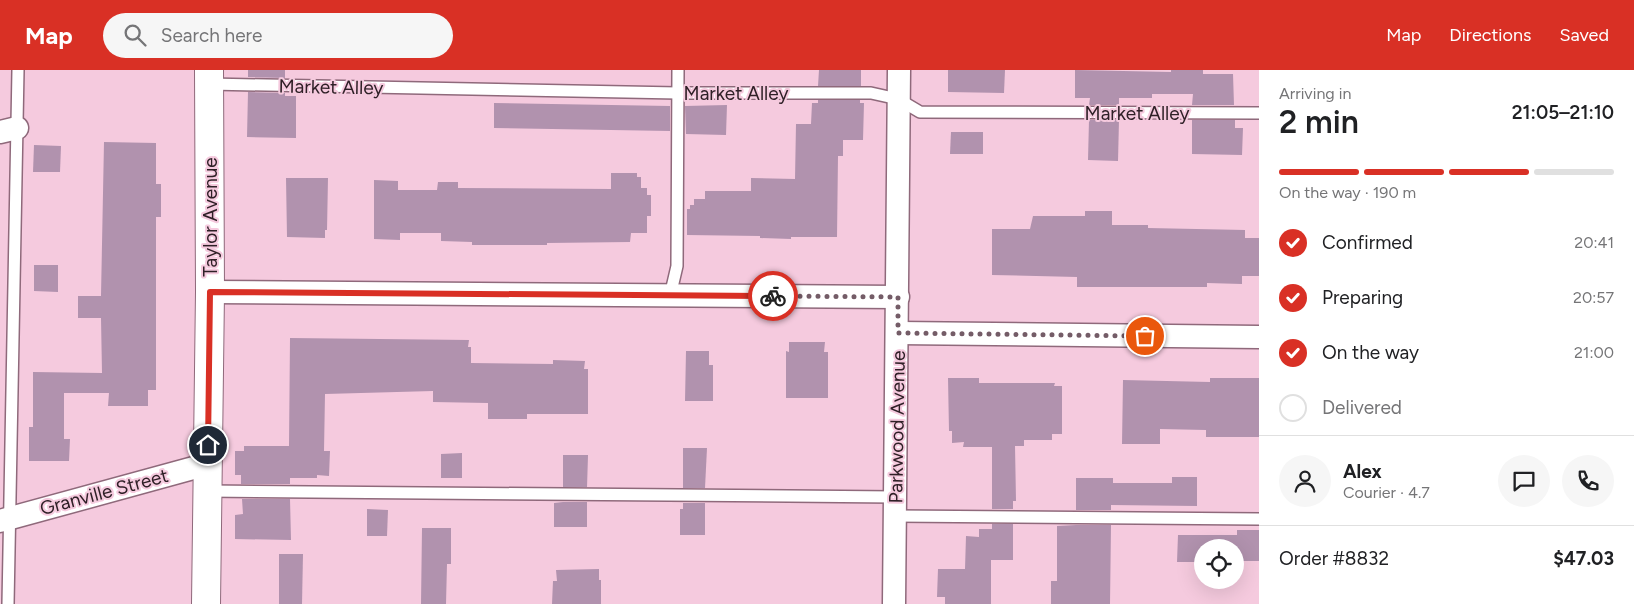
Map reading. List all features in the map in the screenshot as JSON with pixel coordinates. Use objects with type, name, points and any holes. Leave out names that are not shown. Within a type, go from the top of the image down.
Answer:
[{"type":"main road","name":"Taylor Avenue","points":[[206,604],[210,292],[209,77]]},
{"type":"street","name":"Parkwood Avenue","points":[[894,604],[899,70]]},
{"type":"street","points":[[210,292],[898,297]]},
{"type":"street","points":[[898,333],[1259,337]]},
{"type":"street","name":"Granville Street","points":[[5,520],[208,464]]},
{"type":"lane","points":[[8,604],[5,520],[8,130],[18,70]]},
{"type":"lane","points":[[670,296],[677,266],[678,70]]},
{"type":"lane","name":"Market Alley","points":[[209,77],[678,93],[871,93],[898,99],[920,112],[1259,113]]},
{"type":"lane","points":[[207,491],[895,507],[1259,519]]},
{"type":"building","points":[[248,70],[285,70],[285,78],[248,77]]},
{"type":"building","points":[[819,70],[861,70],[861,86],[818,86]]},
{"type":"building","points":[[948,70],[1005,70],[1004,93],[948,92]]},
{"type":"building","points":[[1075,70],[1171,72],[1171,70],[1203,70],[1203,74],[1233,74],[1234,105],[1192,105],[1193,94],[1152,94],[1152,98],[1119,98],[1119,105],[1089,105],[1090,98],[1075,98]]},
{"type":"building","points":[[248,92],[285,93],[285,96],[296,96],[296,138],[247,137]]},
{"type":"building","points":[[818,100],[860,100],[860,103],[864,103],[863,140],[843,140],[843,156],[838,156],[837,237],[791,237],[791,239],[760,238],[760,236],[687,235],[687,209],[690,209],[690,205],[694,205],[694,199],[705,199],[705,191],[751,191],[751,178],[795,179],[796,124],[811,124],[812,103],[818,103]]},
{"type":"building","points":[[494,103],[670,106],[670,131],[494,128]]},
{"type":"building","points":[[727,105],[726,135],[686,134],[685,106]]},
{"type":"building","points":[[1089,120],[1119,120],[1118,161],[1088,160]]},
{"type":"building","points":[[1192,120],[1235,120],[1235,128],[1243,128],[1242,155],[1192,154]]},
{"type":"building","points":[[951,132],[983,132],[983,154],[950,154]]},
{"type":"building","points":[[104,142],[156,143],[156,184],[161,184],[161,217],[156,217],[156,390],[148,390],[148,406],[108,406],[109,393],[64,393],[64,439],[70,439],[69,461],[29,461],[29,427],[33,427],[33,372],[102,373],[101,318],[78,318],[78,296],[101,296]]},
{"type":"building","points":[[34,145],[61,146],[60,172],[33,172]]},
{"type":"building","points":[[611,173],[637,173],[637,177],[641,177],[641,188],[647,188],[647,195],[651,195],[651,216],[647,216],[647,233],[631,233],[630,242],[472,245],[472,242],[441,241],[441,233],[400,233],[400,240],[374,239],[374,180],[398,181],[398,190],[437,190],[438,182],[458,182],[458,188],[611,189]]},
{"type":"building","points":[[286,178],[328,178],[327,230],[325,230],[325,238],[287,237]]},
{"type":"building","points":[[1085,211],[1112,211],[1112,225],[1148,225],[1148,228],[1245,230],[1245,238],[1259,238],[1259,276],[1242,276],[1242,284],[1207,283],[1207,287],[1077,287],[1077,277],[992,275],[992,229],[1030,229],[1033,216],[1085,216]]},
{"type":"building","points":[[34,265],[58,265],[58,292],[34,291]]},
{"type":"building","points":[[290,338],[469,340],[468,347],[471,347],[471,363],[553,364],[553,360],[585,361],[584,369],[588,369],[588,414],[527,414],[527,419],[488,419],[488,403],[433,402],[433,391],[325,394],[324,451],[330,451],[329,476],[317,475],[317,478],[290,478],[290,484],[241,484],[241,475],[235,475],[235,451],[244,451],[244,446],[289,446]]},
{"type":"building","points":[[789,342],[825,342],[824,352],[828,352],[828,398],[786,398],[786,351],[789,352]]},
{"type":"building","points":[[686,351],[709,351],[709,365],[713,365],[713,401],[685,401]]},
{"type":"building","points":[[948,378],[979,378],[979,383],[1055,383],[1054,386],[1062,386],[1062,434],[1052,434],[1052,440],[1024,440],[1024,446],[1015,446],[1016,501],[1013,501],[1013,509],[992,509],[992,447],[963,447],[964,442],[952,443],[952,431],[949,431]]},
{"type":"building","points":[[1210,378],[1259,378],[1259,437],[1206,437],[1206,430],[1160,429],[1160,444],[1122,444],[1123,380],[1210,382]]},
{"type":"building","points":[[683,448],[707,448],[705,488],[683,488]]},
{"type":"building","points":[[462,453],[462,478],[441,478],[441,454]]},
{"type":"building","points":[[563,455],[588,455],[587,487],[563,487]]},
{"type":"building","points":[[1172,477],[1197,477],[1197,506],[1111,505],[1111,510],[1076,510],[1076,478],[1113,478],[1113,483],[1172,483]]},
{"type":"building","points":[[242,499],[290,499],[291,540],[235,539],[235,515],[243,514]]},
{"type":"building","points":[[587,502],[587,527],[554,527],[554,503]]},
{"type":"building","points":[[683,503],[705,503],[705,535],[680,535],[680,509],[683,509]]},
{"type":"building","points":[[367,509],[388,510],[387,536],[367,536]]},
{"type":"building","points":[[992,524],[1013,524],[1013,560],[991,560],[991,604],[945,604],[945,597],[937,597],[938,569],[965,569],[966,536],[979,537],[979,529],[992,529]]},
{"type":"building","points":[[1111,525],[1110,604],[1051,604],[1051,581],[1057,581],[1057,526]]},
{"type":"building","points":[[422,528],[451,528],[451,564],[447,564],[446,604],[421,604]]},
{"type":"building","points":[[1237,530],[1259,530],[1259,561],[1244,561],[1244,539],[1194,539],[1194,562],[1177,562],[1178,535],[1237,535]]},
{"type":"building","points":[[279,554],[303,554],[302,604],[279,604]]},
{"type":"building","points":[[599,569],[601,604],[552,604],[553,581],[557,581],[556,570]]},
{"type":"way so far","points":[[773,296],[898,297],[898,333],[1145,336]]},
{"type":"route","points":[[208,445],[210,292],[773,296]]}]
